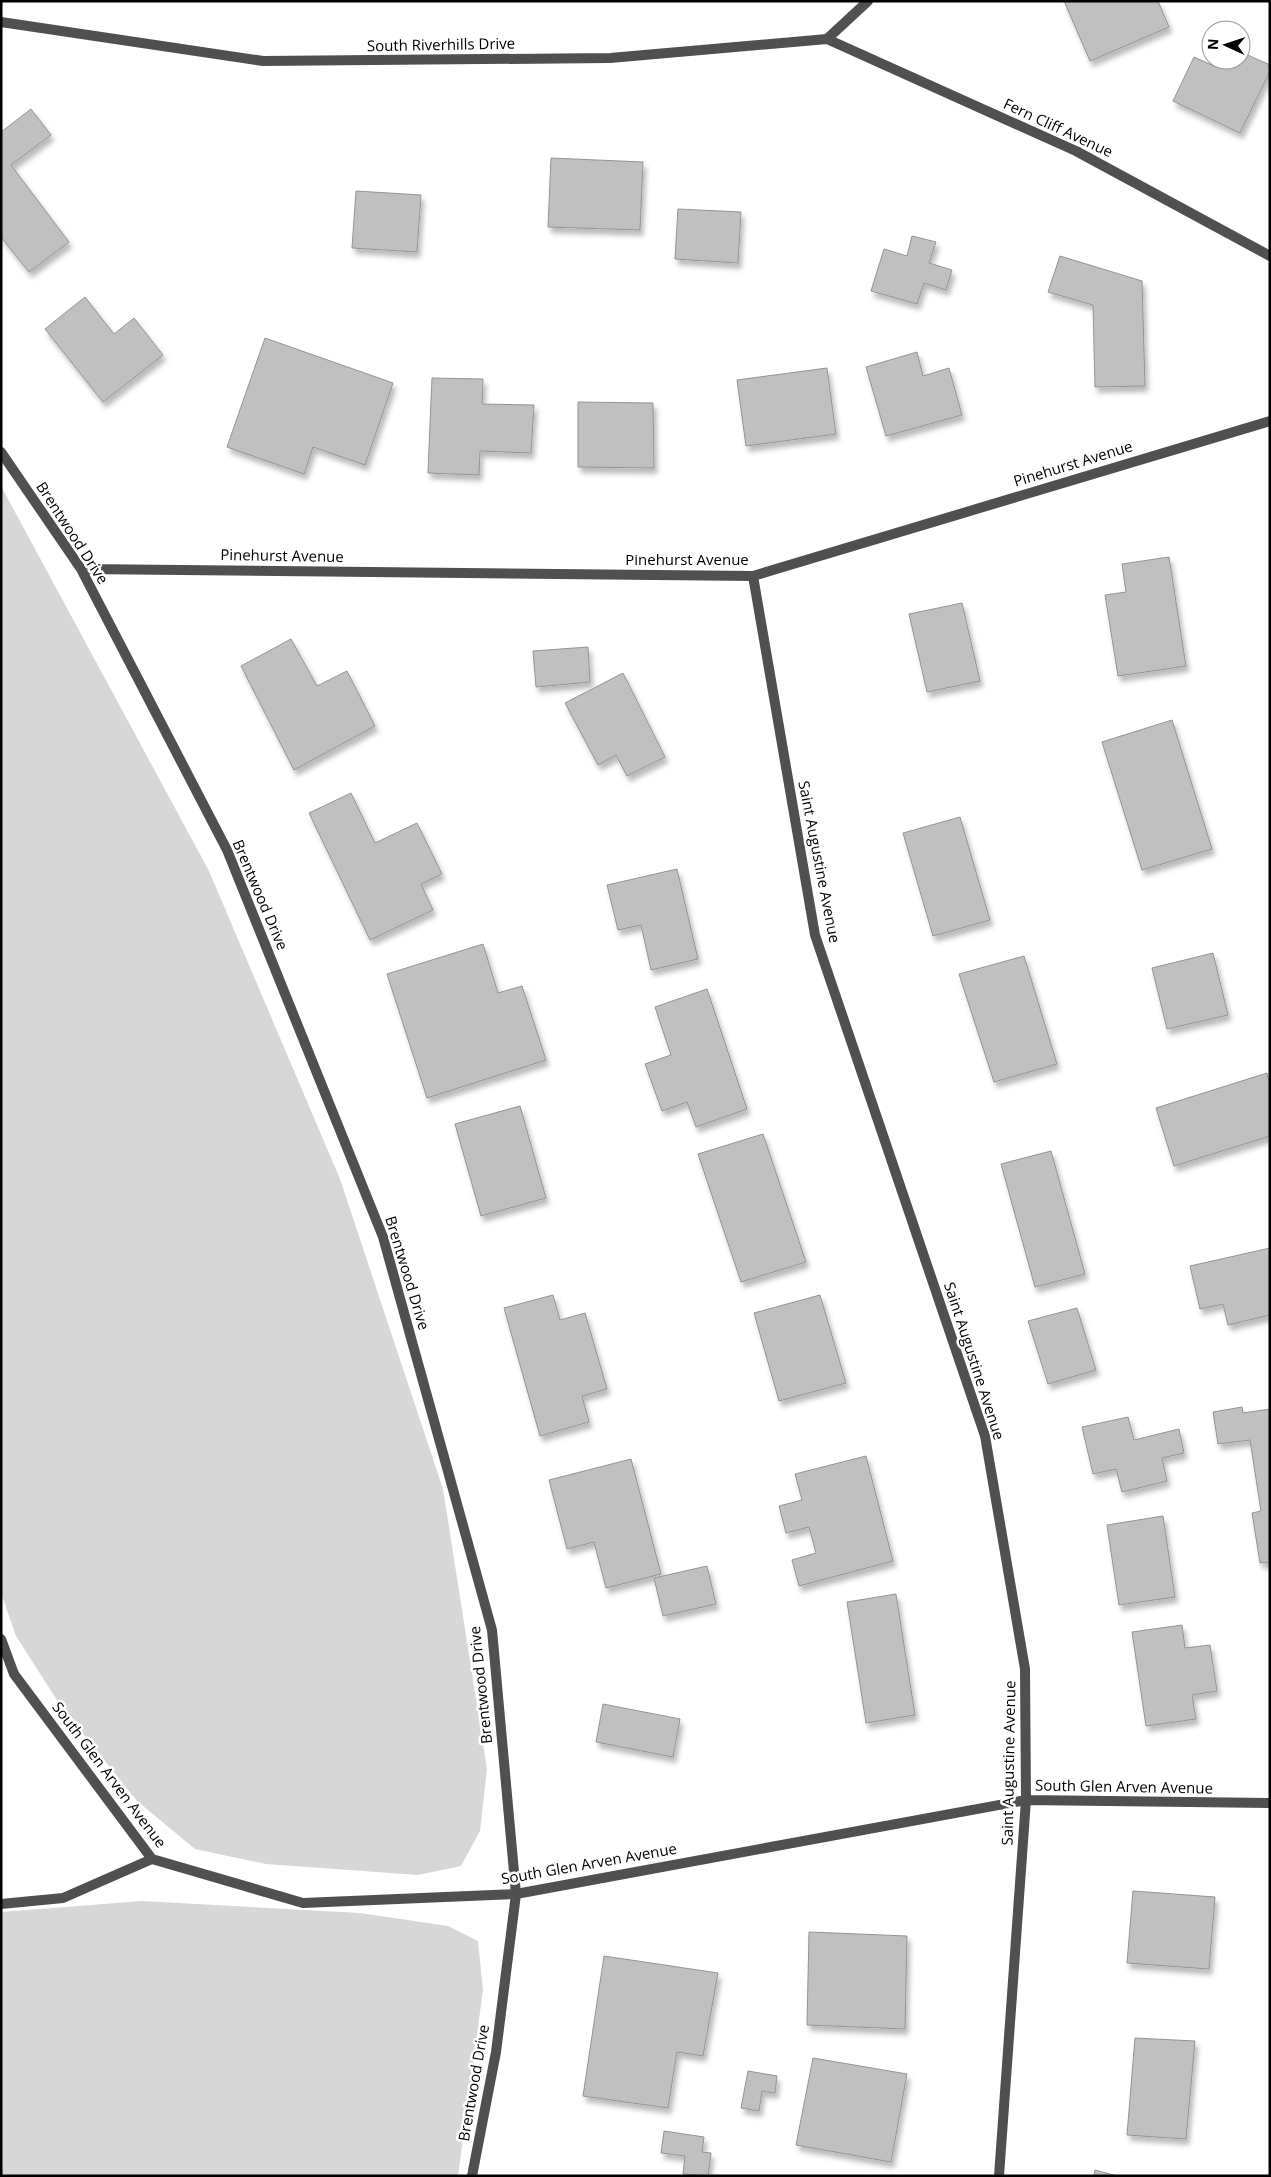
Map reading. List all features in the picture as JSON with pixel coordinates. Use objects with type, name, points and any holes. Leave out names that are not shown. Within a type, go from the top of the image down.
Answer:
[{"type":"street","points":[[828,39],[868,1]]},
{"type":"street","name":"South Riverhills Drive","points":[[1,22],[263,61],[610,58],[828,39]]},
{"type":"street","name":"Fern Cliff Avenue","points":[[828,39],[1076,151],[1270,256]]},
{"type":"street","name":"Pinehurst Avenue","points":[[81,569],[753,576],[1270,421]]},
{"type":"street","name":"Brentwood Drive","points":[[1,452],[81,569],[227,850],[383,1237],[492,1630],[516,1894],[496,2052],[472,2176]]},
{"type":"street","name":"Saint Augustine Avenue","points":[[753,576],[815,935],[985,1436],[1025,1669],[1026,1800],[999,2176]]},
{"type":"street","name":"South Glen Arven Avenue","points":[[1,1639],[14,1674],[152,1860],[303,1903],[516,1894],[1026,1800],[1270,1803]]},
{"type":"street","points":[[1,1904],[63,1898],[152,1860]]},
{"type":"shaded area","points":[[1,486],[209,871],[340,1179],[443,1489],[487,1769],[480,1831],[461,1866],[418,1875],[266,1864],[195,1849],[137,1801],[62,1708],[16,1636],[1,1593]]},
{"type":"shaded area","points":[[142,1901],[360,1913],[448,1926],[478,1941],[483,1990],[458,2176],[1,2176],[1,1912]]},
{"type":"building","points":[[1064,1],[1158,1],[1169,27],[1090,61]]},
{"type":"building","points":[[1251,56],[1270,65],[1270,71],[1240,133],[1173,101],[1194,57],[1201,60],[1201,70],[1251,70]]},
{"type":"building","points":[[31,109],[51,135],[11,165],[69,242],[29,272],[1,237],[1,132]]},
{"type":"building","points":[[551,158],[643,162],[640,230],[548,227]]},
{"type":"building","points":[[356,191],[421,195],[417,252],[352,248]]},
{"type":"building","points":[[678,209],[741,212],[738,263],[675,259]]},
{"type":"building","points":[[912,236],[936,242],[929,263],[952,270],[946,290],[924,283],[917,304],[871,291],[884,249],[907,256]]},
{"type":"building","points":[[1060,256],[1142,281],[1145,386],[1095,387],[1093,305],[1048,292]]},
{"type":"building","points":[[85,297],[114,334],[134,318],[163,355],[103,402],[45,329]]},
{"type":"building","points":[[265,338],[393,383],[365,465],[313,447],[304,474],[227,447]]},
{"type":"building","points":[[917,352],[923,376],[949,368],[962,415],[886,436],[866,367]]},
{"type":"building","points":[[827,368],[836,434],[746,446],[737,380]]},
{"type":"building","points":[[432,378],[483,379],[482,404],[534,405],[531,453],[480,451],[479,475],[428,473]]},
{"type":"building","points":[[578,402],[653,403],[654,468],[578,467]]},
{"type":"building","points":[[1169,557],[1186,666],[1118,676],[1105,595],[1126,592],[1122,564]]},
{"type":"building","points":[[962,603],[980,681],[927,692],[909,614]]},
{"type":"building","points":[[291,639],[317,686],[347,671],[375,726],[294,770],[241,666]]},
{"type":"building","points":[[588,647],[590,682],[536,687],[533,651]]},
{"type":"building","points":[[623,673],[665,757],[627,776],[616,755],[598,765],[565,703]]},
{"type":"building","points":[[1172,720],[1212,849],[1142,870],[1102,742]]},
{"type":"building","points":[[351,793],[375,843],[417,823],[442,874],[421,884],[433,910],[370,940],[309,813]]},
{"type":"building","points":[[960,817],[990,920],[933,936],[903,833]]},
{"type":"building","points":[[677,869],[698,959],[651,970],[641,925],[618,930],[607,885]]},
{"type":"building","points":[[483,944],[498,993],[522,986],[546,1060],[427,1098],[387,974]]},
{"type":"building","points":[[1213,953],[1228,1015],[1167,1029],[1152,968]]},
{"type":"building","points":[[1024,956],[1057,1064],[994,1082],[959,974]]},
{"type":"building","points":[[707,989],[747,1109],[696,1127],[687,1102],[662,1111],[645,1064],[671,1055],[655,1007]]},
{"type":"building","points":[[1267,1073],[1270,1084],[1270,1136],[1174,1166],[1156,1108]]},
{"type":"building","points":[[520,1106],[546,1198],[481,1216],[455,1124]]},
{"type":"building","points":[[763,1134],[806,1262],[741,1282],[698,1154]]},
{"type":"building","points":[[1051,1151],[1085,1274],[1035,1287],[1001,1164]]},
{"type":"building","points":[[1270,1248],[1270,1315],[1228,1325],[1223,1304],[1200,1309],[1190,1266]]},
{"type":"building","points":[[553,1295],[560,1320],[585,1313],[607,1389],[582,1396],[589,1422],[540,1436],[504,1308]]},
{"type":"building","points":[[820,1295],[846,1383],[779,1401],[754,1313]]},
{"type":"building","points":[[1077,1308],[1096,1370],[1048,1384],[1028,1321]]},
{"type":"building","points":[[1242,1407],[1243,1413],[1270,1409],[1270,1562],[1260,1563],[1252,1513],[1261,1511],[1250,1440],[1218,1444],[1213,1412]]},
{"type":"building","points":[[1128,1417],[1134,1440],[1179,1429],[1184,1453],[1162,1458],[1167,1481],[1122,1492],[1116,1469],[1093,1474],[1082,1427]]},
{"type":"building","points":[[866,1456],[893,1561],[799,1586],[792,1560],[816,1553],[809,1527],[786,1533],[779,1506],[802,1500],[795,1474]]},
{"type":"building","points":[[631,1459],[661,1574],[606,1588],[594,1542],[567,1549],[549,1480]]},
{"type":"building","points":[[1163,1516],[1175,1597],[1119,1605],[1107,1525]]},
{"type":"building","points":[[707,1566],[716,1604],[663,1616],[654,1578]]},
{"type":"building","points":[[896,1594],[915,1715],[866,1723],[847,1602]]},
{"type":"building","points":[[1182,1625],[1185,1648],[1210,1645],[1217,1691],[1192,1695],[1196,1719],[1146,1726],[1132,1632]]},
{"type":"building","points":[[603,1704],[680,1719],[673,1757],[596,1742]]},
{"type":"building","points":[[1133,1891],[1215,1897],[1209,1969],[1127,1963]]},
{"type":"building","points":[[809,1932],[907,1936],[905,2029],[807,2025]]},
{"type":"building","points":[[604,1956],[718,1973],[703,2056],[677,2052],[668,2108],[583,2096]]},
{"type":"building","points":[[1135,2038],[1195,2041],[1186,2139],[1127,2135]]},
{"type":"building","points":[[813,2058],[907,2074],[891,2162],[796,2145]]},
{"type":"building","points":[[748,2071],[777,2076],[775,2093],[762,2091],[759,2111],[741,2108]]},
{"type":"building","points":[[664,2131],[704,2137],[702,2152],[711,2153],[708,2176],[683,2174],[685,2156],[661,2153]]},
{"type":"building","points":[[1095,2170],[1117,2176],[1094,2176]]}]
